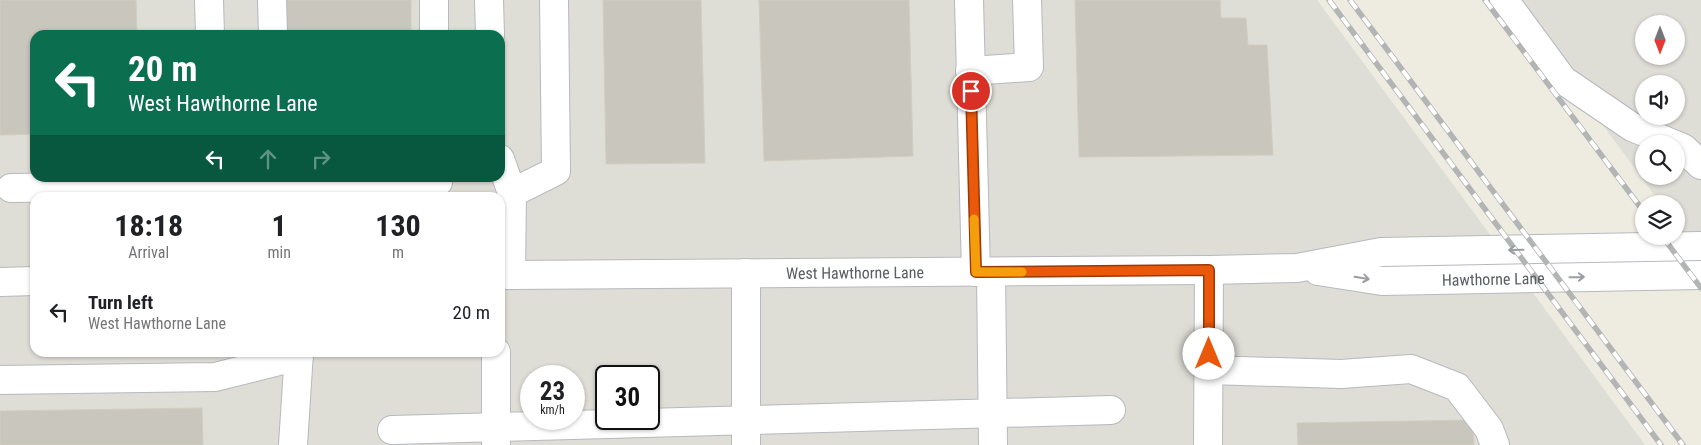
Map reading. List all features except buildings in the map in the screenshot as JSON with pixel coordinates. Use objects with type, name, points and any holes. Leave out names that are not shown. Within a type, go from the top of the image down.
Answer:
[{"type":"street","points":[[209,0],[210,30]]},
{"type":"street","points":[[272,0],[273,30]]},
{"type":"street","points":[[434,0],[434,30]]},
{"type":"street","points":[[489,0],[490,30]]},
{"type":"street","points":[[512,193],[556,171],[554,0]]},
{"type":"street","points":[[969,0],[970,71],[993,445]]},
{"type":"street","points":[[970,71],[1028,67],[1028,0]]},
{"type":"street","points":[[1504,0],[1563,80],[1632,127],[1652,135]]},
{"type":"street","points":[[1685,150],[1701,165]]},
{"type":"street","points":[[505,173],[512,193],[505,275]]},
{"type":"street","points":[[10,188],[215,182],[247,191],[275,182]]},
{"type":"street","name":"Hawthorne Lane","points":[[1209,270],[1297,268],[1381,252],[1701,246]]},
{"type":"street","name":"Hawthorne Lane","points":[[1297,268],[1382,281],[1696,275]]},
{"type":"street","points":[[1208,445],[1209,270]]},
{"type":"street","name":"West Hawthorne Lane","points":[[505,275],[1209,270]]},
{"type":"street","points":[[746,273],[746,433]]},
{"type":"street","points":[[0,282],[30,281]]},
{"type":"street","points":[[0,380],[215,377],[288,357]]},
{"type":"street","points":[[293,445],[299,357]]},
{"type":"street","points":[[496,357],[496,436]]},
{"type":"street","points":[[1208,370],[1341,374],[1411,369],[1457,387],[1489,429],[1495,445]]},
{"type":"street","points":[[392,430],[496,436],[746,433],[992,414],[1111,410]]},
{"type":"shaded area","points":[[0,0],[1317,0],[1645,445],[0,445]]},
{"type":"shaded area","points":[[1511,0],[1701,0],[1701,236],[1685,236],[1685,195],[1654,195],[1647,185],[1685,185],[1685,135],[1635,135],[1635,169]]},
{"type":"railway","points":[[1329,0],[1661,445]]},
{"type":"railway","points":[[1350,0],[1683,445]]},
{"type":"railway","points":[[1485,0],[1635,200]]},
{"type":"railway","points":[[1669,245],[1701,288]]},
{"type":"slow traffic","points":[[974,219],[976,272],[1022,272]]},
{"type":"route","points":[[971,91],[976,272],[1209,270],[1209,354]]}]
